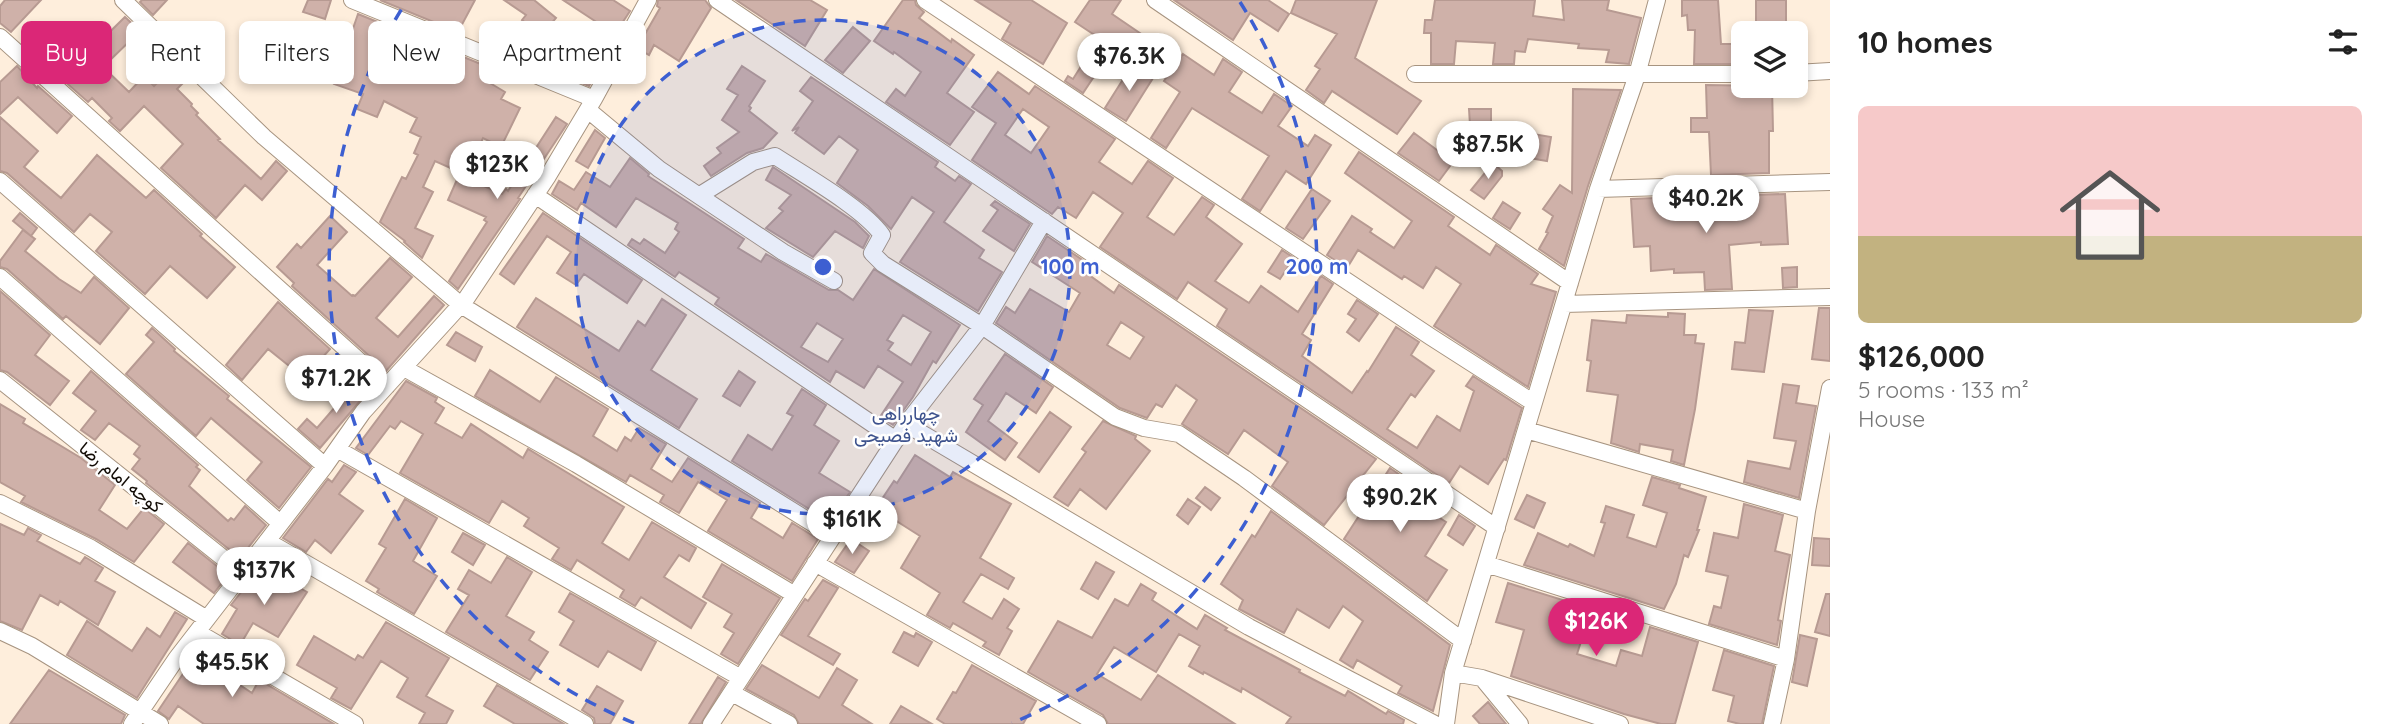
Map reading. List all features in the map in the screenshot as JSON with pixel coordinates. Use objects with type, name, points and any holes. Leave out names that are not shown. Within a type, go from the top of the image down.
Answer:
[{"type":"street","points":[[123,0],[264,137],[461,305],[833,536]]},
{"type":"street","points":[[352,0],[591,104],[659,169],[783,253],[834,281]]},
{"type":"street","points":[[136,718],[202,625],[325,466],[363,412],[461,305],[535,195],[591,104],[648,0]]},
{"type":"street","points":[[717,0],[1497,527]]},
{"type":"street","points":[[925,0],[1431,338],[1534,403]]},
{"type":"street","points":[[1155,0],[1570,283]]},
{"type":"street","points":[[1446,724],[1453,673],[1598,189],[1637,75],[1657,0]]},
{"type":"street","points":[[0,37],[387,386]]},
{"type":"street","points":[[1808,72],[1830,71]]},
{"type":"street","points":[[1415,74],[1731,74]]},
{"type":"street","points":[[700,195],[753,162],[775,156],[876,227],[882,235],[872,253],[883,264],[982,326],[1115,417],[1144,428],[1179,434],[1244,478],[1463,640]]},
{"type":"street","points":[[0,181],[325,466]]},
{"type":"street","points":[[1598,189],[1830,182]]},
{"type":"street","points":[[535,195],[896,440]]},
{"type":"street","points":[[711,724],[906,424],[982,326],[1044,221]]},
{"type":"street","points":[[0,277],[281,523]]},
{"type":"street","points":[[1564,304],[1830,297]]},
{"type":"street","points":[[404,368],[576,464],[795,595]]},
{"type":"street","name":"کوچه امام رضا","points":[[0,380],[242,573]]},
{"type":"street","points":[[1772,724],[1786,659],[1807,511],[1830,388]]},
{"type":"street","points":[[906,424],[1249,627],[1435,724]]},
{"type":"street","points":[[1526,430],[1807,511]]},
{"type":"street","points":[[337,449],[741,678]]},
{"type":"street","points":[[0,503],[91,548],[202,625],[355,724]]},
{"type":"street","points":[[267,541],[585,724]]},
{"type":"street","points":[[815,564],[1098,724]]},
{"type":"street","points":[[1486,564],[1786,659]]},
{"type":"street","points":[[0,631],[32,646],[136,718],[160,724]]},
{"type":"street","points":[[1453,673],[1482,678],[1619,724]]},
{"type":"street","points":[[1482,678],[1520,724]]},
{"type":"street","points":[[732,693],[789,724]]},
{"type":"building","points":[[5,0],[41,0],[11,32],[0,23],[0,6]]},
{"type":"building","points":[[167,0],[153,15],[140,2]]},
{"type":"building","points":[[308,0],[331,0],[325,19],[303,12]]},
{"type":"building","points":[[380,0],[475,0],[464,21],[431,21]]},
{"type":"building","points":[[504,0],[534,0],[556,18],[554,21],[523,21],[526,15]]},
{"type":"building","points":[[563,0],[613,0],[630,11],[623,21],[595,21]]},
{"type":"building","points":[[658,0],[705,0],[711,8],[679,61],[654,45],[649,55],[646,53],[646,32],[660,8],[657,6]]},
{"type":"building","points":[[736,0],[810,0],[827,10],[805,46]]},
{"type":"building","points":[[903,0],[915,0],[916,5],[924,12],[919,18],[974,55],[947,93],[974,112],[950,145],[886,102],[896,89],[905,96],[921,72],[874,41]]},
{"type":"building","points":[[975,0],[1031,0],[1067,23],[1043,64],[1002,39],[1011,23]]},
{"type":"building","points":[[1090,0],[1121,0],[1112,14],[1153,42],[1138,65],[1113,48],[1083,93],[1065,81],[1068,76],[1073,79],[1099,38],[1075,22]]},
{"type":"building","points":[[1174,0],[1268,0],[1289,14],[1278,31],[1250,13],[1233,40]]},
{"type":"building","points":[[1296,0],[1377,0],[1355,58],[1421,101],[1397,134],[1332,91],[1324,103],[1306,90],[1320,69],[1315,66],[1337,34],[1291,13]]},
{"type":"building","points":[[1435,0],[1535,0],[1533,16],[1564,20],[1562,0],[1609,0],[1607,10],[1641,18],[1629,64],[1606,62],[1609,50],[1578,48],[1579,44],[1528,39],[1525,52],[1515,51],[1514,64],[1493,64],[1495,43],[1456,41],[1454,64],[1431,64],[1431,33],[1424,33],[1425,20],[1432,20]]},
{"type":"building","points":[[1682,0],[1718,0],[1721,44],[1731,44],[1731,64],[1694,64],[1695,30],[1688,30],[1687,15],[1682,16]]},
{"type":"building","points":[[1756,0],[1786,0],[1786,21],[1756,21]]},
{"type":"building","points":[[358,14],[375,21],[368,21],[368,84],[465,84],[465,58],[479,63],[479,84],[492,84],[505,92],[501,99],[520,108],[501,147],[483,138],[466,175],[435,161],[423,187],[433,192],[415,228],[433,236],[422,258],[380,222],[402,177],[406,179],[418,155],[414,153],[421,137],[410,132],[417,118],[384,101],[377,117],[357,109],[363,94],[334,84],[354,84],[354,26]]},
{"type":"building","points":[[125,17],[129,21],[126,21],[126,45],[112,58],[112,30]]},
{"type":"building","points":[[853,27],[870,41],[843,73],[825,60]]},
{"type":"building","points":[[1183,54],[1214,75],[1223,59],[1242,72],[1229,92],[1262,113],[1274,94],[1292,106],[1278,126],[1308,146],[1315,135],[1331,145],[1306,184],[1286,171],[1260,211],[1242,199],[1269,156],[1192,108],[1166,148],[1151,138],[1180,92],[1164,81]]},
{"type":"building","points":[[1132,65],[1153,78],[1126,121],[1105,108]]},
{"type":"building","points":[[17,66],[21,70],[21,84],[33,84],[37,88],[38,86],[72,116],[57,133],[18,97],[0,114],[0,82]]},
{"type":"building","points":[[742,66],[765,81],[749,106],[749,111],[777,133],[763,148],[747,153],[711,176],[704,166],[721,153],[717,148],[739,132],[722,120],[738,95],[727,89]]},
{"type":"building","points":[[998,72],[1029,94],[1035,86],[1115,139],[1099,162],[1132,184],[1148,161],[1173,178],[1147,217],[1174,235],[1202,197],[1214,205],[1206,217],[1242,244],[1215,281],[1249,303],[1261,286],[1298,312],[1321,276],[1333,284],[1302,334],[1311,340],[1302,356],[1352,393],[1396,327],[1419,342],[1411,355],[1434,371],[1415,397],[1411,394],[1387,429],[1417,448],[1437,416],[1460,431],[1474,391],[1466,386],[1473,376],[1522,408],[1506,460],[1504,459],[1488,484],[1460,466],[1449,483],[1217,326],[1227,309],[1188,282],[1177,299],[1100,247],[1123,213],[1093,192],[1076,218],[1058,207],[1052,214],[972,160],[996,123],[972,107]],"holes":[[[1023,109],[1049,127],[1031,153],[1005,135]]]},
{"type":"building","points":[[112,76],[129,92],[136,84],[182,84],[177,89],[192,104],[198,113],[196,115],[220,139],[218,140],[261,179],[276,161],[287,171],[262,200],[245,185],[216,218],[161,168],[183,144],[144,106],[120,131],[109,121],[112,118],[92,98],[88,102],[68,84],[112,84]]},
{"type":"building","points":[[811,77],[938,162],[935,167],[955,181],[959,176],[971,184],[944,222],[984,250],[979,258],[1002,272],[978,311],[900,262],[934,212],[912,197],[891,229],[868,206],[837,183],[858,150],[839,136],[824,154],[795,133],[799,127],[792,131],[813,101],[800,91]]},
{"type":"building","points":[[1706,85],[1731,85],[1731,98],[1772,98],[1773,131],[1769,131],[1769,173],[1711,175],[1709,132],[1691,132],[1691,118],[1707,118]]},
{"type":"building","points":[[1573,89],[1621,90],[1564,266],[1539,249],[1553,216],[1543,209],[1560,185],[1572,193]]},
{"type":"building","points":[[1469,109],[1491,109],[1491,125],[1470,125]]},
{"type":"building","points":[[0,117],[38,151],[24,167],[61,198],[97,155],[146,198],[154,190],[235,267],[207,298],[170,266],[145,294],[96,251],[112,232],[90,214],[74,232],[7,173],[0,171]]},
{"type":"building","points":[[556,117],[567,124],[518,198],[520,199],[458,289],[449,281],[487,222],[484,220],[486,217],[448,200],[459,175],[502,194],[506,189],[508,191]]},
{"type":"building","points":[[595,130],[605,138],[588,168],[576,161]]},
{"type":"building","points":[[1414,133],[1453,162],[1439,181],[1398,153]]},
{"type":"building","points":[[1533,134],[1551,137],[1547,161],[1529,158]]},
{"type":"building","points":[[1359,152],[1454,217],[1448,226],[1490,255],[1496,245],[1538,274],[1531,284],[1556,292],[1528,387],[1434,326],[1461,284],[1436,267],[1423,288],[1404,276],[1402,279],[1358,250],[1347,268],[1327,255],[1352,216],[1394,248],[1412,221],[1345,173]]},
{"type":"building","points":[[630,158],[649,174],[648,176],[744,239],[738,248],[761,262],[766,254],[829,290],[838,290],[853,300],[874,269],[960,325],[936,363],[933,361],[913,397],[893,425],[880,417],[903,382],[878,366],[864,388],[836,371],[830,382],[715,304],[719,298],[679,272],[675,277],[628,245],[632,239],[640,244],[644,239],[665,253],[679,232],[675,229],[678,223],[636,198],[616,227],[581,203],[577,210],[552,194],[559,181],[574,190],[586,172],[610,187]],"holes":[[[903,315],[931,332],[911,365],[888,350],[893,343],[887,340]],[[817,323],[843,339],[828,362],[801,347]]]},
{"type":"building","points":[[1493,163],[1502,171],[1502,176],[1484,199],[1471,190]]},
{"type":"building","points":[[773,167],[855,222],[869,236],[863,248],[835,231],[813,257],[766,228],[783,211],[779,208],[791,195],[766,180]]},
{"type":"building","points":[[1312,189],[1330,201],[1303,239],[1286,228]]},
{"type":"building","points":[[1785,194],[1788,244],[1761,245],[1761,242],[1729,245],[1732,289],[1705,290],[1704,272],[1674,273],[1674,269],[1651,271],[1650,246],[1634,247],[1631,199],[1654,198],[1655,205],[1698,202],[1700,220],[1729,218],[1729,209],[1745,207],[1745,195]]},
{"type":"building","points":[[995,201],[1030,224],[1014,251],[983,231],[998,210],[991,205]]},
{"type":"building","points":[[1503,202],[1520,213],[1510,229],[1493,218]]},
{"type":"building","points":[[20,213],[37,228],[31,236],[13,221]]},
{"type":"building","points":[[543,213],[642,280],[627,303],[584,274],[576,285],[557,273],[571,252],[547,236],[514,284],[500,274]]},
{"type":"building","points":[[330,216],[347,232],[317,265],[352,296],[355,296],[390,258],[412,277],[376,318],[398,337],[434,296],[444,305],[386,371],[292,286],[294,283],[277,267],[297,244],[301,248]]},
{"type":"building","points":[[23,230],[35,239],[25,251],[59,279],[81,293],[94,277],[129,308],[100,344],[66,316],[63,319],[7,269],[0,267],[0,261]]},
{"type":"building","points":[[1047,236],[1090,265],[1085,272],[1114,293],[1119,285],[1376,459],[1324,525],[1272,486],[1288,462],[1244,430],[1228,454],[1182,424],[1197,400],[1176,385],[1162,407],[1156,404],[1147,418],[1120,408],[996,323],[1006,307],[1015,313],[1030,289],[1069,312],[1080,293],[1032,262]],"holes":[[[1121,322],[1144,337],[1130,359],[1107,345]]]},
{"type":"building","points":[[1282,250],[1294,258],[1280,279],[1268,272]]},
{"type":"building","points":[[1797,267],[1797,287],[1783,288],[1782,268]]},
{"type":"building","points":[[0,291],[50,335],[35,355],[69,381],[50,405],[7,372],[0,370]]},
{"type":"building","points":[[536,298],[619,351],[638,321],[645,326],[662,299],[686,315],[651,370],[697,399],[679,428],[517,327]]},
{"type":"building","points":[[1357,300],[1378,314],[1359,341],[1347,332],[1356,319],[1348,314]]},
{"type":"building","points":[[278,302],[330,349],[304,378],[268,349],[242,380],[226,365]]},
{"type":"building","points":[[1819,308],[1830,308],[1830,361],[1812,359]]},
{"type":"building","points":[[1749,310],[1773,311],[1764,372],[1732,369],[1735,342],[1745,343]]},
{"type":"building","points":[[1668,313],[1685,314],[1684,335],[1696,335],[1695,343],[1704,344],[1684,465],[1671,461],[1673,450],[1640,444],[1639,452],[1611,443],[1618,395],[1587,391],[1591,361],[1587,360],[1592,320],[1626,323],[1627,315],[1668,317]]},
{"type":"building","points":[[152,328],[175,349],[174,351],[229,396],[227,399],[311,467],[279,508],[247,480],[262,462],[211,418],[196,436],[126,374],[154,342],[146,335]]},
{"type":"building","points":[[456,332],[482,347],[475,361],[447,345]]},
{"type":"building","points":[[1005,354],[1053,387],[1036,413],[1006,393],[988,421],[1017,443],[1005,460],[966,432],[983,405],[974,399]]},
{"type":"building","points":[[490,370],[540,402],[556,377],[608,409],[593,436],[617,451],[625,437],[631,441],[639,428],[666,444],[651,469],[672,482],[688,458],[760,503],[751,518],[783,538],[792,523],[818,539],[792,581],[708,531],[727,500],[698,482],[679,513],[660,502],[664,495],[630,475],[626,482],[475,396]]},
{"type":"building","points":[[91,371],[198,465],[196,467],[200,470],[189,486],[228,521],[231,518],[234,520],[245,506],[266,525],[240,558],[132,469],[140,459],[134,454],[140,446],[109,423],[95,440],[81,430],[96,411],[73,393]]},
{"type":"building","points":[[739,371],[755,382],[740,406],[723,396]]},
{"type":"building","points":[[361,377],[372,387],[320,448],[298,429],[307,419],[317,428]]},
{"type":"building","points":[[406,381],[437,398],[435,402],[444,408],[435,423],[462,438],[471,424],[523,458],[528,449],[624,507],[602,543],[629,560],[652,522],[696,548],[689,561],[679,555],[664,577],[706,603],[691,628],[641,597],[635,606],[620,597],[624,590],[577,560],[571,570],[552,559],[559,548],[524,526],[529,518],[502,501],[489,523],[400,473],[423,434],[401,421],[395,429],[390,426],[368,455],[356,448]]},
{"type":"building","points":[[1783,384],[1799,386],[1796,403],[1816,406],[1799,498],[1744,482],[1748,461],[1790,469],[1796,441],[1774,438]]},
{"type":"building","points":[[802,389],[826,405],[814,425],[839,441],[819,473],[850,492],[830,522],[732,461],[748,435],[772,450],[793,416],[787,413]]},
{"type":"building","points":[[0,404],[25,419],[23,423],[81,458],[115,485],[99,510],[127,529],[144,508],[164,524],[134,562],[96,539],[21,502],[25,496],[0,482]]},
{"type":"building","points":[[1050,412],[1071,427],[1039,472],[1018,457]]},
{"type":"building","points":[[1103,421],[1136,436],[1135,439],[1150,451],[1106,509],[1080,489],[1068,506],[1054,497],[1086,452],[1082,449]]},
{"type":"building","points":[[915,455],[950,477],[953,472],[1011,504],[980,558],[1014,578],[1008,589],[981,574],[963,602],[992,619],[1004,599],[1019,609],[1007,628],[1012,631],[999,655],[983,646],[986,642],[953,623],[950,628],[927,615],[940,593],[901,568],[920,536],[876,508]]},
{"type":"building","points":[[344,465],[356,472],[339,494],[363,511],[331,553],[315,540],[306,552],[283,538],[328,479],[332,482]]},
{"type":"building","points":[[1390,468],[1427,494],[1420,505],[1446,522],[1425,556],[1447,570],[1427,601],[1344,539]]},
{"type":"building","points":[[1652,477],[1680,485],[1679,488],[1706,497],[1699,530],[1688,557],[1684,555],[1676,584],[1664,609],[1524,565],[1538,533],[1594,556],[1605,523],[1601,522],[1606,506],[1634,515],[1627,537],[1656,547],[1667,513],[1643,505]]},
{"type":"building","points":[[1205,487],[1220,498],[1211,510],[1196,498]]},
{"type":"building","points":[[1527,495],[1545,503],[1534,528],[1515,519]]},
{"type":"building","points":[[405,499],[437,518],[413,561],[437,576],[414,614],[377,592],[379,589],[366,581],[386,548],[379,544]]},
{"type":"building","points":[[1188,499],[1200,507],[1188,524],[1177,515]]},
{"type":"building","points":[[1744,504],[1783,515],[1775,551],[1790,555],[1778,620],[1781,621],[1777,645],[1709,624],[1714,606],[1721,608],[1728,576],[1706,571],[1714,533],[1738,538]]},
{"type":"building","points":[[1271,511],[1450,645],[1433,711],[1398,693],[1402,686],[1357,660],[1353,668],[1340,660],[1363,621],[1343,606],[1329,628],[1297,609],[1284,633],[1239,609],[1243,600],[1221,584],[1252,535],[1255,537]]},
{"type":"building","points":[[1459,515],[1475,526],[1463,545],[1448,535]]},
{"type":"building","points":[[0,524],[24,535],[28,528],[41,535],[37,541],[80,564],[85,557],[103,568],[95,581],[115,592],[98,625],[60,601],[58,605],[40,595],[22,630],[0,621]]},
{"type":"building","points":[[463,533],[485,545],[473,565],[452,552]]},
{"type":"building","points":[[1814,538],[1830,539],[1830,566],[1812,565]]},
{"type":"building","points":[[851,539],[869,551],[854,573],[835,562]]},
{"type":"building","points":[[188,543],[228,575],[214,593],[173,562]]},
{"type":"building","points":[[507,557],[532,572],[506,616],[534,632],[529,640],[548,652],[530,680],[446,632],[469,595],[458,589],[469,570],[491,583]]},
{"type":"building","points":[[1096,562],[1114,572],[1098,599],[1081,589]]},
{"type":"building","points":[[722,564],[780,598],[738,664],[721,654],[734,633],[724,627],[732,614],[703,597]]},
{"type":"building","points":[[265,568],[307,592],[278,637],[253,623],[240,645],[222,634],[237,609],[231,605],[246,586],[252,591]]},
{"type":"building","points":[[823,580],[838,588],[808,636],[840,654],[833,665],[781,635],[805,599],[808,601]]},
{"type":"building","points":[[1508,583],[1627,620],[1622,636],[1586,626],[1577,654],[1616,666],[1621,650],[1642,656],[1650,627],[1698,642],[1675,724],[1661,724],[1624,714],[1511,676],[1524,630],[1496,622]]},
{"type":"building","points":[[1141,584],[1156,593],[1152,600],[1197,629],[1205,615],[1227,628],[1225,630],[1300,670],[1299,672],[1345,696],[1348,691],[1386,714],[1388,711],[1404,720],[1403,724],[1286,724],[1291,717],[1242,688],[1241,692],[1189,666],[1200,646],[1179,634],[1156,672],[1114,647],[1097,674],[1141,700],[1158,675],[1235,724],[1108,724],[1103,715],[1028,672],[1058,621],[1092,638],[1115,599],[1128,606]]},
{"type":"building","points":[[570,593],[656,642],[641,670],[608,651],[598,667],[560,645],[574,621],[559,612]]},
{"type":"building","points":[[1826,594],[1830,594],[1830,636],[1815,632]]},
{"type":"building","points":[[175,612],[187,619],[137,698],[67,655],[87,621],[132,651],[147,628],[160,637]]},
{"type":"building","points":[[386,622],[449,658],[426,696],[453,711],[446,724],[419,724],[425,713],[397,697],[408,678],[381,661],[351,709],[331,698],[337,688],[297,665],[314,636],[355,660],[358,655],[363,658]]},
{"type":"building","points":[[904,632],[914,637],[916,633],[932,642],[918,666],[893,652]]},
{"type":"building","points":[[1800,635],[1817,639],[1807,686],[1792,682]]},
{"type":"building","points":[[201,647],[213,654],[207,663],[252,693],[259,680],[334,724],[204,724],[178,706],[169,719],[158,711]]},
{"type":"building","points":[[1724,650],[1774,666],[1762,724],[1728,721],[1734,696],[1713,690]]},
{"type":"building","points":[[762,665],[819,698],[837,668],[857,680],[842,705],[872,724],[799,724],[794,715],[746,689]]},
{"type":"building","points":[[972,665],[1036,701],[1023,724],[945,724],[937,719]]},
{"type":"building","points":[[49,670],[125,715],[121,724],[10,724]]},
{"type":"building","points":[[718,677],[726,682],[701,724],[689,724]]},
{"type":"building","points":[[497,685],[564,724],[515,724],[484,706]]},
{"type":"building","points":[[597,686],[623,701],[610,724],[595,724],[594,718],[582,710]]},
{"type":"building","points":[[1488,702],[1506,724],[1480,724],[1473,716]]},
{"type":"building","points":[[901,706],[932,724],[890,724]]},
{"type":"district","name":"چهارراهی شهید فصیحی","points":[[906,424]]}]
